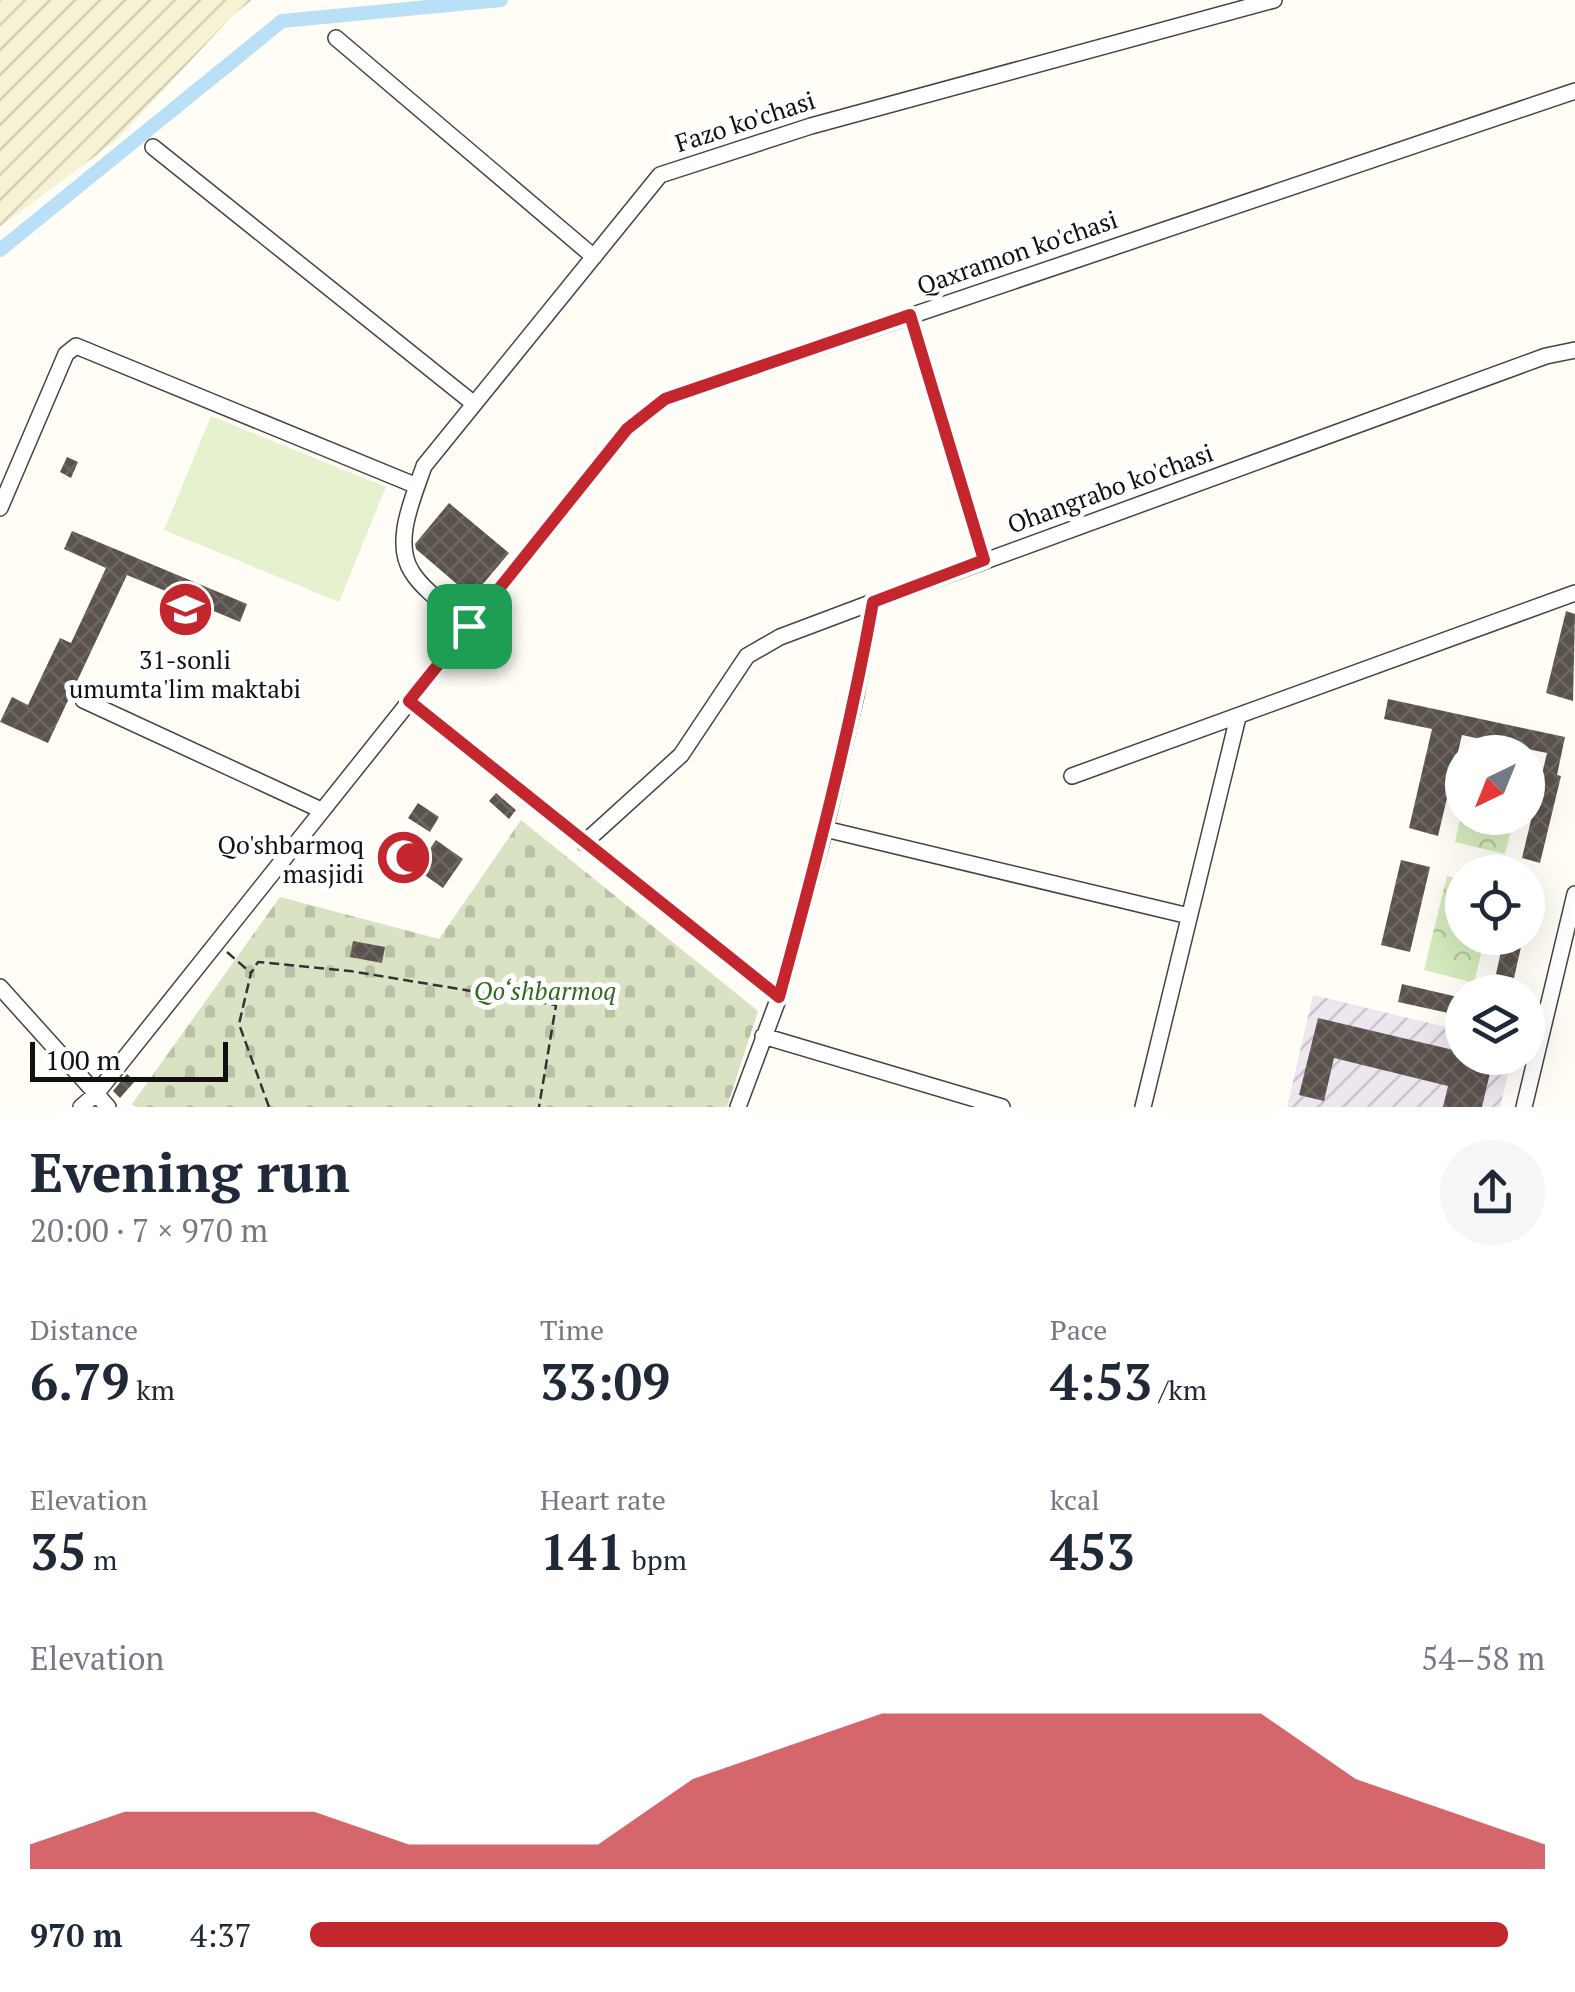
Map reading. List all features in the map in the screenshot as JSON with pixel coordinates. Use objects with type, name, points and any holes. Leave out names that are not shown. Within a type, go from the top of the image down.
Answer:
[{"type":"street","name":"Fazo ko'chasi","points":[[469,626],[412,573],[405,555],[406,518],[424,466],[660,175],[811,126],[1274,0]]},
{"type":"street","points":[[336,38],[594,257]]},
{"type":"street","name":"Qaxramon ko'chasi","points":[[81,1107],[96,1094],[627,429],[665,399],[1575,91]]},
{"type":"street","points":[[153,147],[473,403]]},
{"type":"street","points":[[910,315],[984,560]]},
{"type":"street","points":[[0,508],[66,354],[76,346],[417,486]]},
{"type":"street","name":"Ohangrabo ko'chasi","points":[[584,842],[681,755],[747,656],[780,637],[1546,356],[1575,350]]},
{"type":"street","points":[[1072,776],[1575,592]]},
{"type":"street","points":[[738,1107],[779,997],[825,829],[873,602]]},
{"type":"street","points":[[83,700],[321,810]]},
{"type":"street","points":[[409,701],[779,997]]},
{"type":"street","points":[[1143,1107],[1238,717]]},
{"type":"street","points":[[825,829],[1189,916]]},
{"type":"street","points":[[1524,1107],[1575,894]]},
{"type":"street","points":[[1558,968],[1575,972]]},
{"type":"street","points":[[0,987],[108,1107]]},
{"type":"street","points":[[764,1036],[970,1104],[1002,1107]]},
{"type":"path","points":[[215,941],[251,973]]},
{"type":"path","points":[[269,1107],[239,1024],[251,973],[258,962],[350,971],[556,1006],[538,1107]]},
{"type":"shaded area","points":[[0,0],[252,0],[233,15],[118,139],[0,227]]},
{"type":"shaded area","points":[[1313,995],[1445,1027],[1445,1075],[1508,1075],[1500,1107],[1287,1107]]},
{"type":"green space","points":[[211,416],[386,487],[339,602],[164,530]]},
{"type":"green space","name":"Qo‘shbarmoq","points":[[521,820],[758,1011],[727,1107],[132,1104],[280,897],[439,939]]},
{"type":"green space","points":[[1457,835],[1510,835],[1505,854],[1455,842]]},
{"type":"green space","points":[[1445,884],[1445,955],[1481,955],[1476,975],[1445,975],[1424,970]]},
{"type":"building","points":[[67,457],[78,462],[71,478],[60,472]]},
{"type":"building","points":[[449,503],[509,553],[472,597],[416,549],[415,544]]},
{"type":"building","points":[[72,531],[247,604],[240,622],[127,575],[48,743],[0,722],[12,697],[28,705],[60,638],[71,643],[106,568],[64,549]]},
{"type":"building","points":[[1566,611],[1575,614],[1573,701],[1546,693]]},
{"type":"building","points":[[1388,699],[1565,737],[1557,775],[1561,776],[1542,855],[1523,855],[1527,835],[1545,835],[1545,735],[1445,735],[1445,807],[1438,836],[1409,828],[1432,729],[1384,719]]},
{"type":"building","points":[[496,793],[516,810],[509,819],[489,801]]},
{"type":"building","points":[[418,803],[439,817],[430,832],[408,818]]},
{"type":"building","points":[[436,840],[463,859],[443,888],[416,869]]},
{"type":"building","points":[[1401,860],[1430,867],[1410,952],[1381,945]]},
{"type":"building","points":[[353,941],[385,947],[382,963],[350,957]]},
{"type":"building","points":[[1500,955],[1519,955],[1515,975],[1496,974]]},
{"type":"building","points":[[1402,984],[1445,994],[1445,1012],[1398,1002]]},
{"type":"building","points":[[1318,1018],[1445,1048],[1445,1075],[1489,1075],[1482,1107],[1443,1107],[1448,1086],[1334,1058],[1324,1101],[1299,1095]]},
{"type":"building","points":[[127,1074],[135,1081],[120,1098],[113,1091]]},
{"type":"waterway","points":[[0,250],[282,21],[501,0]]},
{"type":"place","name":"31-sonli umumta'lim maktabi","points":[[185,610]]},
{"type":"place","name":"Qo'shbarmoq masjidi","points":[[403,858]]},
{"type":"route","points":[[910,315],[984,560],[873,602],[825,829],[779,997],[409,701],[469,626],[627,429],[665,399],[910,315]]}]
